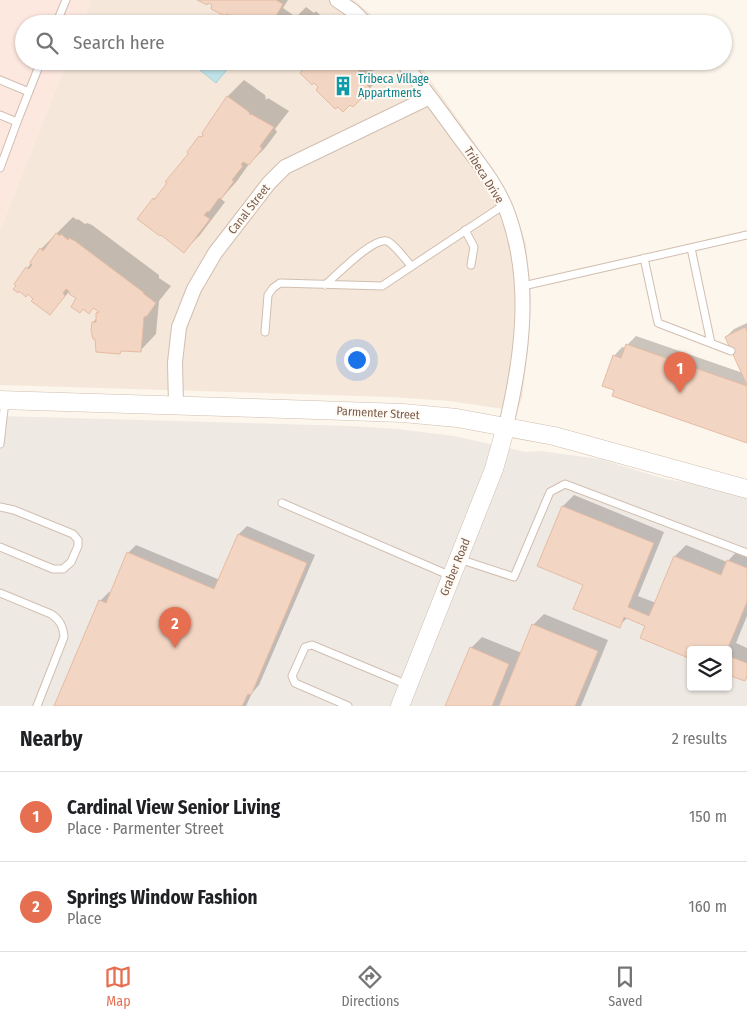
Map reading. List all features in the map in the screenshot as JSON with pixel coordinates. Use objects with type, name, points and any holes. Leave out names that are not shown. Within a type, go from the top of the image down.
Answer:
[{"type":"street","points":[[337,0],[358,15]]},
{"type":"street","name":"Tribeca Drive","points":[[409,70],[481,165],[498,192],[509,216],[518,248],[523,286],[519,362],[506,426]]},
{"type":"street","name":"Canal Street","points":[[176,405],[175,362],[179,327],[194,289],[215,253],[269,183],[285,167],[430,97]]},
{"type":"street","name":"Parmenter Street","points":[[2,401],[403,413],[457,418],[554,436],[747,489]]},
{"type":"street","name":"Graber Road","points":[[400,706],[494,469],[506,426]]},
{"type":"lane","points":[[60,15],[66,0]]},
{"type":"lane","points":[[0,168],[38,70]]},
{"type":"lane","points":[[0,80],[29,92]]},
{"type":"lane","points":[[0,115],[17,122]]},
{"type":"lane","points":[[265,332],[268,295],[280,283],[382,286],[504,205]]},
{"type":"lane","points":[[465,230],[474,247],[471,265]]},
{"type":"lane","points":[[523,286],[747,235]]},
{"type":"lane","points":[[326,285],[366,249],[378,241],[385,240],[390,243],[411,266]]},
{"type":"lane","points":[[691,248],[711,342]]},
{"type":"lane","points":[[644,258],[658,323],[731,351]]},
{"type":"lane","points":[[0,444],[2,401]]},
{"type":"lane","points":[[459,558],[514,577],[550,492],[565,484],[747,553]]},
{"type":"lane","points":[[282,503],[452,576]]},
{"type":"lane","points":[[0,507],[14,510],[73,534],[78,540],[78,546],[71,562],[63,569],[53,569],[0,547]]},
{"type":"lane","points":[[0,593],[51,614],[58,619],[63,627],[64,637],[37,706]]},
{"type":"lane","points":[[348,706],[295,683],[292,676],[305,647],[312,645],[409,685]]},
{"type":"shaded area","points":[[0,0],[91,0],[85,15],[15,15],[15,70],[63,70],[0,230]]},
{"type":"shaded area","points":[[91,0],[354,0],[372,15],[85,15]]},
{"type":"shaded area","points":[[63,70],[423,70],[496,173],[515,210],[526,244],[531,296],[528,351],[522,398],[517,411],[449,401],[391,397],[0,385],[0,230]]},
{"type":"shaded area","points":[[0,416],[398,429],[454,436],[526,452],[540,451],[600,459],[665,479],[747,492],[747,706],[0,706]]},
{"type":"water","points":[[200,70],[227,70],[216,83]]},
{"type":"building","points":[[197,0],[276,0],[283,4],[277,15],[223,15],[211,9],[212,5],[208,3],[207,5]]},
{"type":"building","name":"Tribeca Village Appartments","points":[[358,70],[367,79],[364,82],[371,89],[353,107],[350,105],[343,112],[338,107],[335,109],[316,90],[318,87],[314,83],[312,85],[300,73],[302,71]]},
{"type":"building","points":[[227,96],[249,112],[250,115],[274,127],[260,146],[262,149],[249,165],[243,162],[241,165],[243,166],[221,199],[219,198],[209,212],[204,215],[210,219],[184,253],[137,219],[167,183],[165,182],[188,154],[187,152],[199,136],[202,137],[202,133]]},
{"type":"building","points":[[56,233],[60,236],[61,234],[68,240],[69,238],[75,241],[156,303],[147,316],[144,317],[141,352],[121,351],[120,354],[96,352],[95,339],[93,339],[91,330],[92,322],[96,322],[96,313],[99,312],[93,308],[89,314],[83,309],[80,313],[71,307],[76,298],[69,294],[70,292],[66,289],[63,293],[65,296],[50,315],[31,301],[33,299],[28,294],[26,297],[13,289],[16,286],[14,284],[26,267],[29,269],[32,265],[30,262],[40,248],[43,251]]},
{"type":"building","points":[[745,327],[747,331],[747,385],[725,337]]},
{"type":"building","points":[[626,344],[747,386],[747,443],[612,396],[614,390],[602,386],[613,355],[621,358]]},
{"type":"building","points":[[562,506],[654,543],[628,607],[649,616],[674,556],[721,575],[727,560],[747,568],[747,602],[729,646],[687,646],[687,657],[640,638],[645,626],[624,617],[620,628],[573,609],[583,585],[537,566]]},
{"type":"building","points":[[238,534],[307,563],[251,695],[248,694],[242,706],[54,706],[99,600],[106,603],[127,552],[214,589]]},
{"type":"building","points":[[532,624],[598,651],[575,706],[499,706]]},
{"type":"building","points":[[470,647],[509,664],[492,706],[445,706]]},
{"type":"building","points":[[732,657],[747,663],[745,681],[732,676]]},
{"type":"place","name":"Tribeca Village Appartments","points":[[343,86]]},
{"type":"place","name":"Cardinal View Senior Living","points":[[680,393]]},
{"type":"place","name":"Springs Window Fashion","points":[[175,648]]}]
